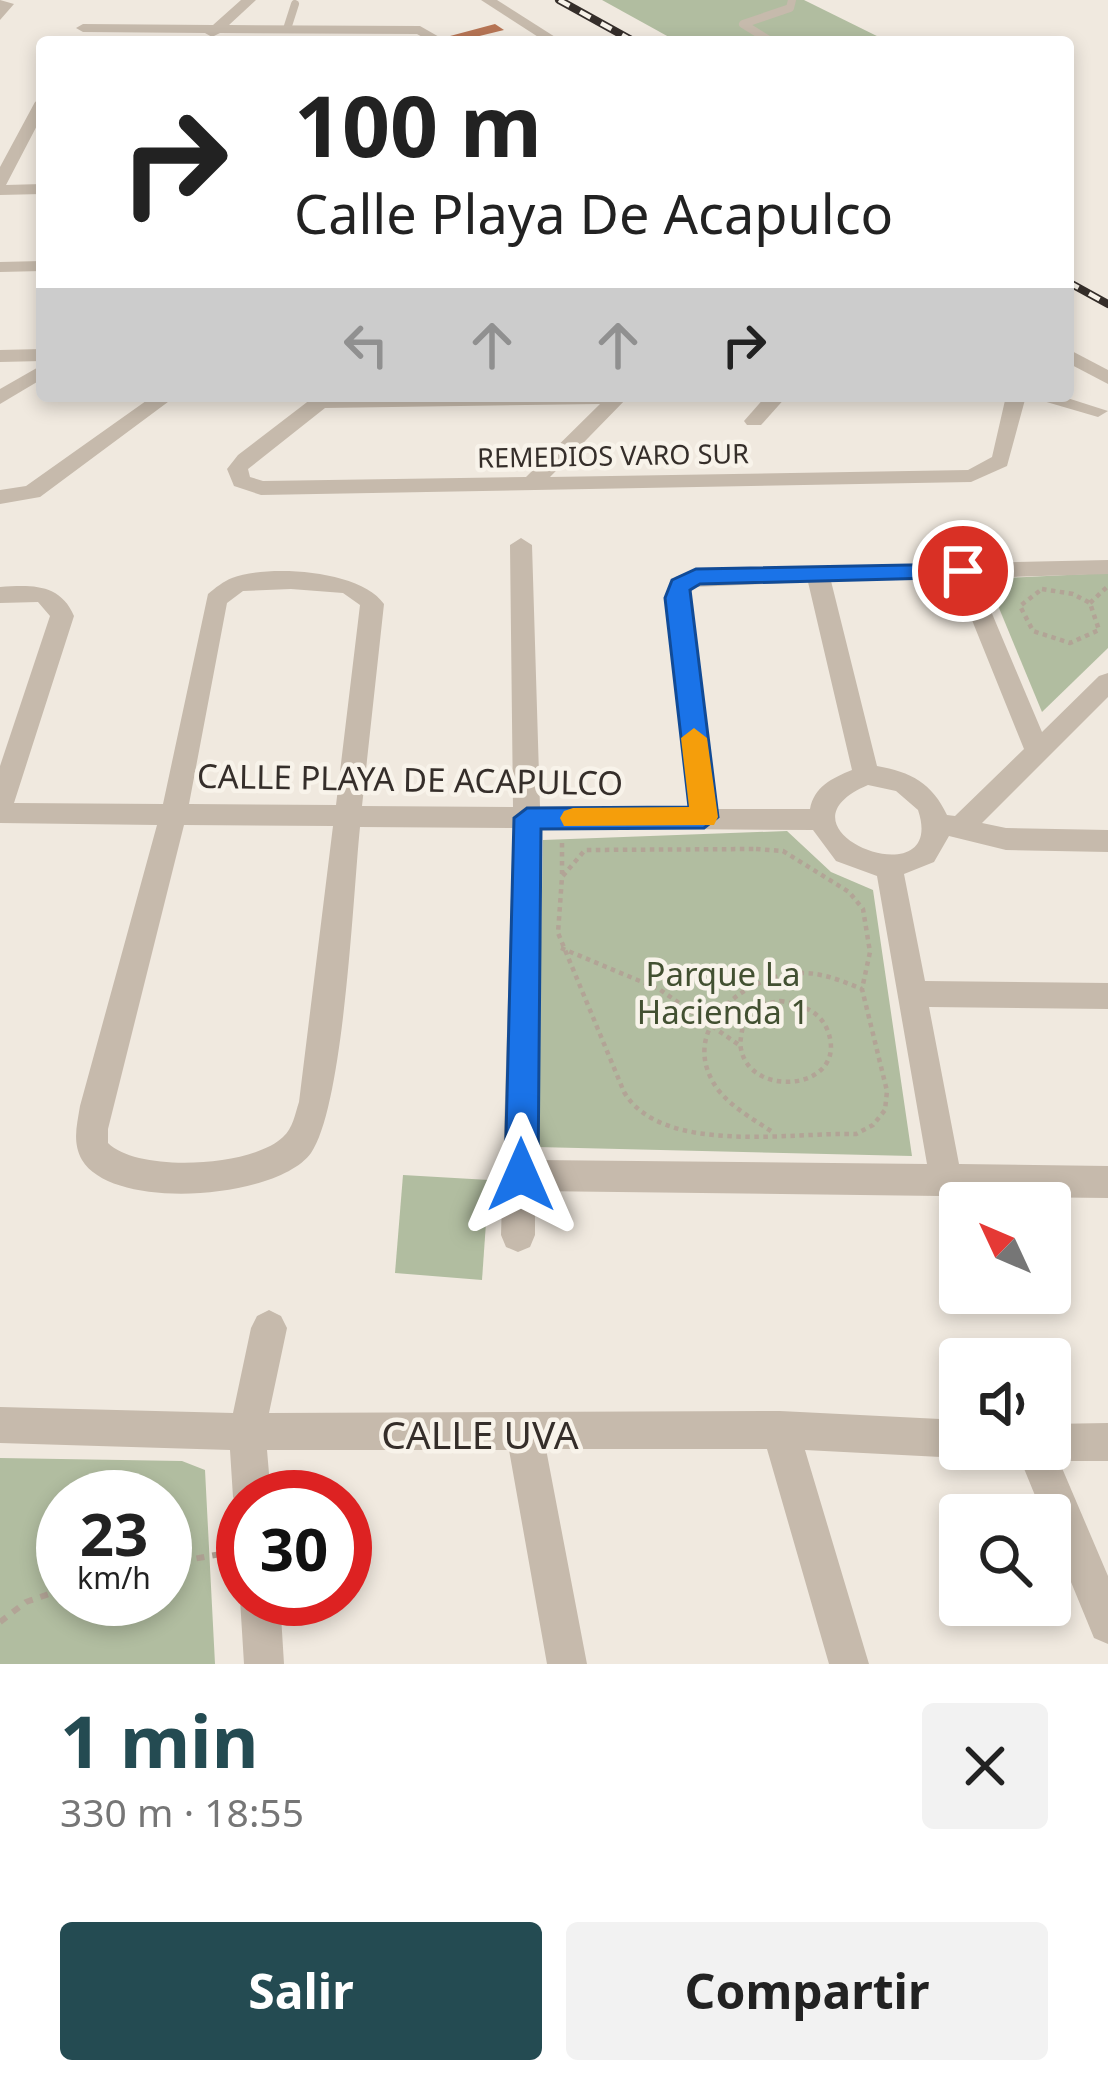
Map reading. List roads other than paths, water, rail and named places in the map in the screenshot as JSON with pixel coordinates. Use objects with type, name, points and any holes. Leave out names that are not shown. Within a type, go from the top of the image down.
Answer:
[{"type":"street","points":[[210,35],[235,5],[250,0]]},
{"type":"street","points":[[488,0],[546,36]]},
{"type":"street","points":[[83,28],[210,35],[287,29],[353,36],[424,31],[432,36]]},
{"type":"street","points":[[36,116],[0,186],[36,189]]},
{"type":"street","points":[[0,267],[36,266]]},
{"type":"street","points":[[0,356],[36,355]]},
{"type":"street","points":[[1074,358],[1108,378]]},
{"type":"street","points":[[0,398],[36,375]]},
{"type":"street","points":[[0,497],[28,495],[158,402]]},
{"type":"street","name":"REMEDIOS VARO SUR","points":[[320,402],[245,459],[237,469],[241,481],[261,488],[986,472],[997,466],[1006,448],[1015,402]]},
{"type":"street","points":[[532,483],[613,402]]},
{"type":"street","points":[[754,421],[771,402]]},
{"type":"street","points":[[1061,402],[1098,411]]},
{"type":"street","points":[[518,1235],[527,818],[521,545]]},
{"type":"street","points":[[704,817],[676,598],[683,581],[1108,567]]},
{"type":"street","points":[[963,571],[1037,751]]},
{"type":"street","points":[[818,576],[866,775]]},
{"type":"street","points":[[238,584],[348,584],[366,593],[372,604],[350,814],[315,1102],[304,1136],[266,1167],[224,1177],[124,1172],[104,1163],[94,1151],[91,1134],[96,1106],[174,813],[220,593],[238,584]]},
{"type":"street","name":"CALLE PLAYA DE ACAPULCO","points":[[0,595],[46,596],[59,606],[62,616],[0,809],[820,820]]},
{"type":"street","points":[[1108,682],[1097,704],[949,826],[926,854],[910,863],[889,867],[857,861],[832,844],[820,820],[823,798],[840,782],[866,775],[913,788],[949,826],[1006,839],[1108,841]]},
{"type":"street","points":[[889,867],[946,1180]]},
{"type":"street","points":[[911,994],[1108,996]]},
{"type":"street","points":[[521,1175],[1108,1182]]},
{"type":"street","points":[[250,1470],[247,1432],[269,1328]]},
{"type":"street","name":"CALLE UVA","points":[[0,1424],[247,1432],[780,1430],[939,1438]]},
{"type":"street","points":[[780,1430],[849,1664]]},
{"type":"street","points":[[525,1434],[567,1664]]},
{"type":"street","points":[[1071,1443],[1108,1442]]},
{"type":"street","points":[[1045,1470],[1108,1624]]},
{"type":"street","points":[[261,1626],[263,1664]]},
{"type":"lane","points":[[762,36],[743,24],[790,8],[793,0]]},
{"type":"lane","points":[[287,29],[295,4]]},
{"type":"railway","points":[[559,0],[624,36]]},
{"type":"railway","points":[[1074,285],[1108,304]]},
{"type":"park label","name":"Parque La Hacienda 1","points":[[723,992]]}]
